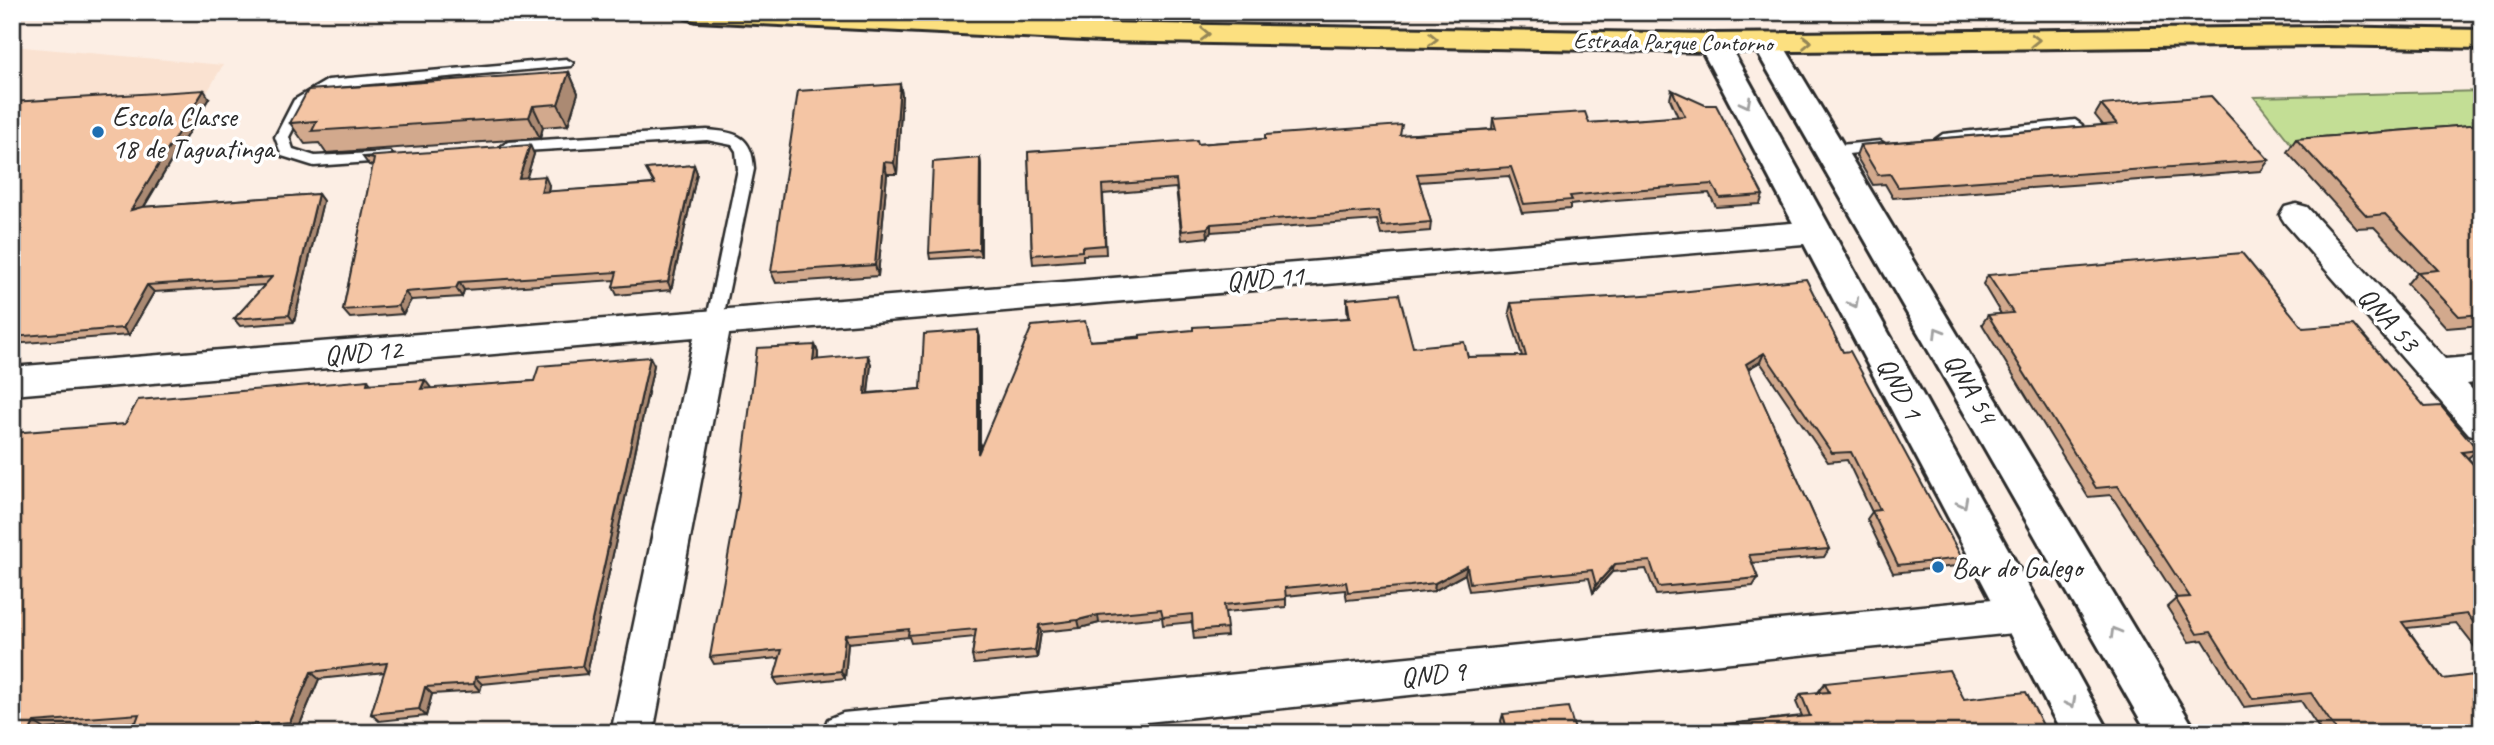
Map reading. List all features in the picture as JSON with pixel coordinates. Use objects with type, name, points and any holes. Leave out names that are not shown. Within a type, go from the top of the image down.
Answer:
[{"type":"highway","name":"Estrada Parque Contorno","points":[[697,12],[1102,32],[1714,28],[1767,43],[2325,36],[2472,39]]},
{"type":"highway","points":[[1073,12],[1082,21],[1102,32]]},
{"type":"highway","points":[[2325,36],[2343,24],[2348,18],[2348,12]]},
{"type":"highway","points":[[2398,12],[2416,23],[2472,39]]},
{"type":"main road","name":"QND 1","points":[[1714,28],[1770,147],[2087,733]]},
{"type":"main road","name":"QNA 54","points":[[1767,43],[2174,733]]},
{"type":"main road","points":[[1770,147],[1783,139],[1829,148]]},
{"type":"street","name":"QNA 53","points":[[2296,215],[2482,424]]},
{"type":"street","name":"QND 11","points":[[714,323],[1816,232]]},
{"type":"street","name":"QND 12","points":[[12,381],[714,323]]},
{"type":"street","points":[[632,733],[714,323]]},
{"type":"street","points":[[2437,373],[2482,369]]},
{"type":"street","name":"QND 9","points":[[843,733],[2023,614]]},
{"type":"lane","points":[[398,155],[314,161],[287,152],[282,137],[299,103],[333,83],[566,63]]},
{"type":"lane","points":[[1927,141],[2075,125]]},
{"type":"lane","points":[[495,148],[698,135],[716,135],[740,142],[745,148],[746,169],[714,323]]},
{"type":"lane","points":[[1829,148],[1899,144]]},
{"type":"shaded area","name":"Escola Classe 18 de Taguatinga","points":[[12,46],[223,65],[145,199],[12,209]]},
{"type":"green space","points":[[2482,91],[2482,131],[2292,145],[2254,97]]},
{"type":"building","points":[[569,72],[558,104],[533,106],[529,117],[312,131],[317,121],[290,123],[308,90]]},
{"type":"building","points":[[900,84],[894,163],[884,162],[875,265],[771,272],[798,91]]},
{"type":"building","points":[[204,90],[131,210],[318,194],[289,315],[234,319],[272,277],[147,285],[123,328],[12,337],[12,102]]},
{"type":"building","points":[[1672,90],[1705,105],[1716,105],[1763,195],[1720,198],[1712,184],[1570,196],[1572,200],[1524,204],[1511,167],[1417,174],[1431,222],[1382,226],[1378,211],[1211,224],[1207,228],[1182,231],[1176,180],[1102,185],[1105,245],[1082,247],[1082,251],[1032,255],[1028,152],[1197,140],[1198,144],[1265,139],[1265,135],[1402,125],[1400,135],[1496,129],[1493,118],[1585,112],[1589,123],[1685,116]]},
{"type":"building","points":[[2211,96],[2269,160],[1898,187],[1890,174],[1878,175],[1860,145],[2117,124],[2101,105]]},
{"type":"building","points":[[2482,124],[2482,314],[2459,316],[2418,272],[2438,270],[2385,214],[2367,216],[2296,139]]},
{"type":"building","points":[[530,145],[519,178],[545,176],[541,192],[655,184],[646,169],[694,165],[668,282],[613,287],[617,272],[459,282],[456,288],[405,292],[398,306],[343,310],[374,159],[363,157]]},
{"type":"building","points":[[980,158],[979,249],[929,253],[933,162]]},
{"type":"building","points":[[2242,253],[2303,328],[2354,324],[2425,407],[2441,406],[2478,450],[2462,452],[2482,474],[2482,633],[2467,614],[2402,622],[2443,679],[2482,674],[2482,733],[2338,733],[2311,693],[2253,699],[2211,632],[2197,634],[2175,598],[2190,597],[2118,486],[2096,488],[1988,315],[2013,313],[1988,275]]},
{"type":"building","points":[[1806,279],[1843,352],[1850,351],[1962,558],[1898,565],[1872,511],[1880,510],[1851,452],[1832,453],[1764,353],[1746,364],[1829,549],[1749,555],[1758,578],[1659,587],[1650,561],[1615,564],[1596,585],[1592,570],[1470,583],[1467,566],[1435,583],[1348,592],[1346,582],[1285,588],[1286,599],[1224,605],[1227,628],[1193,631],[1192,614],[1163,617],[1161,609],[1098,615],[1039,625],[1035,650],[972,656],[976,629],[908,635],[909,629],[845,635],[841,671],[774,678],[782,650],[710,657],[738,501],[757,348],[815,345],[813,360],[868,355],[865,394],[921,389],[924,334],[978,330],[978,454],[1032,326],[1085,321],[1090,341],[1140,338],[1140,335],[1193,330],[1193,327],[1350,318],[1347,299],[1399,294],[1413,347],[1464,342],[1468,357],[1526,356],[1511,303],[1660,294]]},
{"type":"building","points":[[650,357],[582,666],[475,677],[474,684],[425,687],[419,709],[371,714],[387,663],[311,672],[290,722],[132,733],[139,714],[34,722],[29,733],[12,733],[12,433],[125,424],[138,400],[368,380],[367,384],[425,380],[421,389],[534,381],[539,366]]},
{"type":"building","points":[[1949,670],[1964,699],[2026,692],[2047,733],[1711,733],[1708,726],[1810,716],[1801,694],[1829,692],[1825,683]]},
{"type":"building","points":[[1568,707],[1576,733],[1508,733],[1503,714]]},
{"type":"place","name":"Escola Classe 18 de Taguatinga","points":[[98,132]]},
{"type":"place","name":"Bar do Galego","points":[[1938,567]]}]
